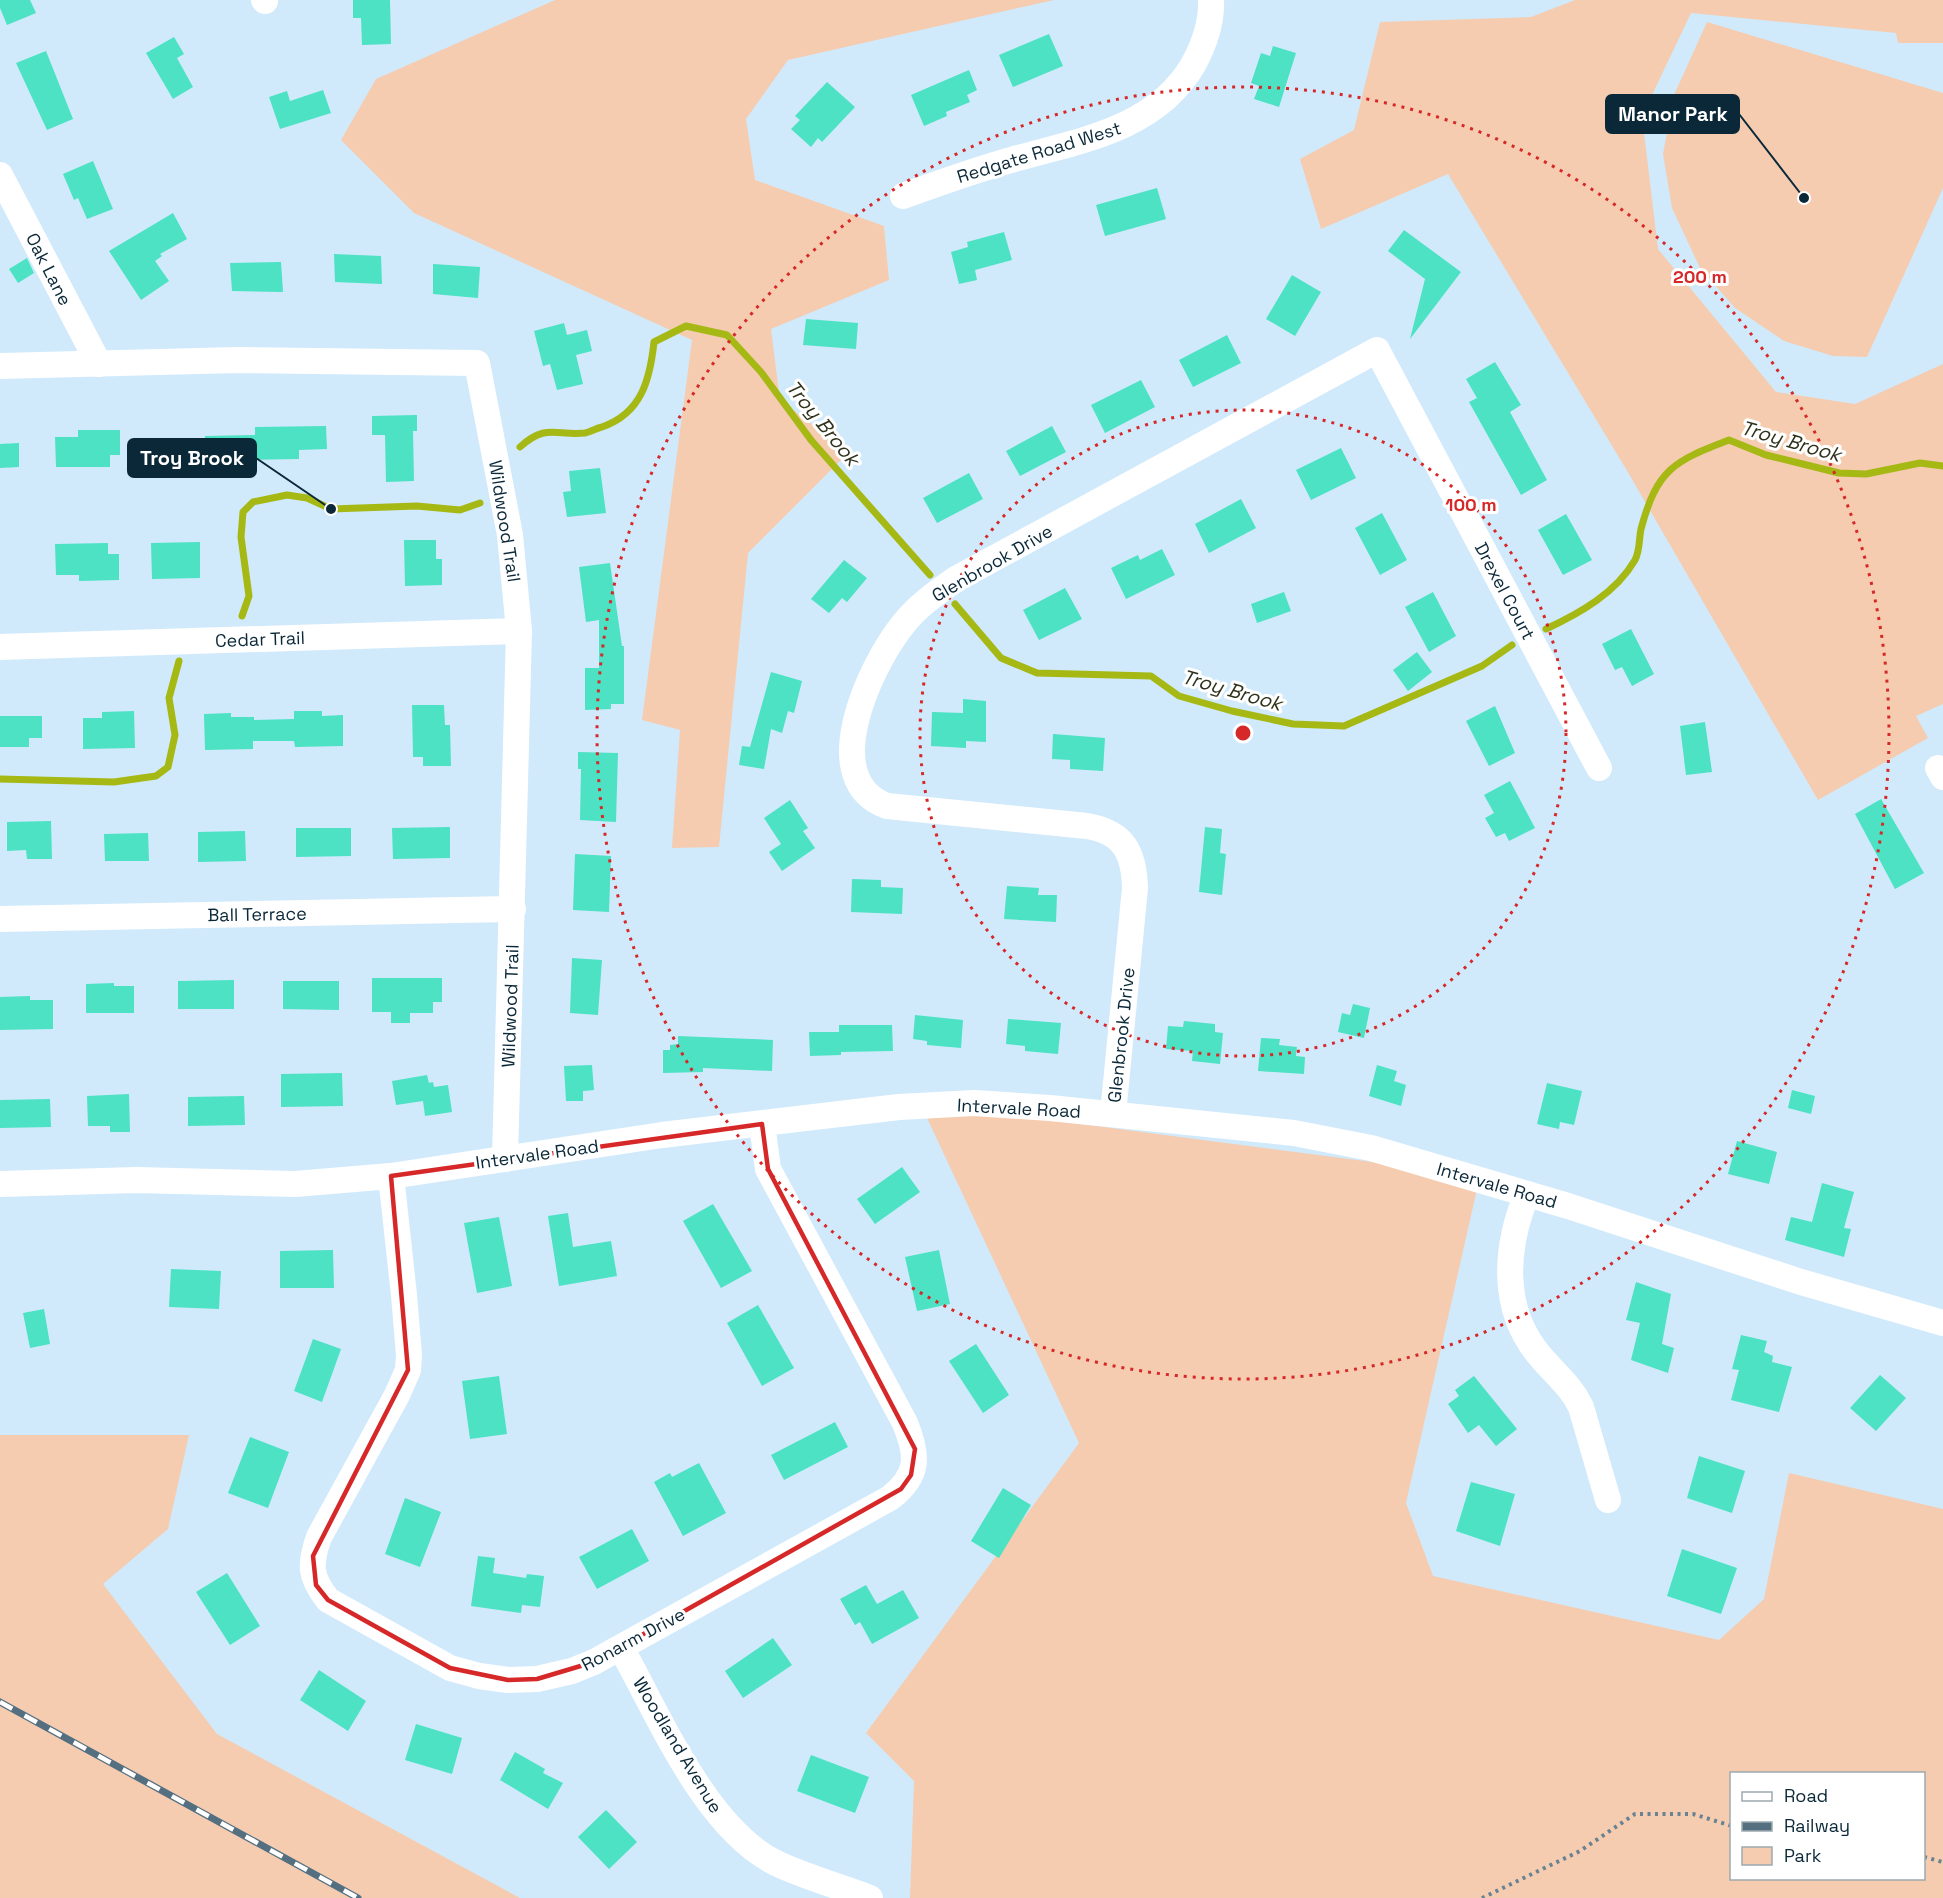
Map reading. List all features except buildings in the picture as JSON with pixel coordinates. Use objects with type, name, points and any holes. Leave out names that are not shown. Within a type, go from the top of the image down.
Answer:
[{"type":"street","name":"Redgate Road West","points":[[903,196],[972,171],[1101,134],[1129,124],[1154,109],[1185,78],[1200,52],[1209,24],[1211,0]]},
{"type":"street","name":"Oak Lane","points":[[0,175],[99,364]]},
{"type":"street","name":"Drexel Court","points":[[1377,350],[1599,768]]},
{"type":"street","name":"Glenbrook Drive","points":[[1113,1114],[1136,888],[1132,859],[1125,846],[1101,828],[911,809],[873,801],[862,791],[856,778],[852,748],[867,687],[884,651],[903,624],[932,596],[956,579],[1377,350]]},
{"type":"street","name":"Wildwood Trail","points":[[0,366],[238,360],[477,363],[510,535],[519,631],[505,1159]]},
{"type":"street","name":"Cedar Trail","points":[[0,647],[519,631]]},
{"type":"street","name":"Ball Terrace","points":[[0,919],[513,909]]},
{"type":"street","name":"Intervale Road","points":[[0,1184],[136,1180],[295,1184],[391,1176],[899,1107],[974,1103],[1113,1114],[1294,1133],[1371,1148],[1527,1194],[1801,1282],[1943,1323]]},
{"type":"street","name":"Ronarm Drive","points":[[391,1176],[404,1295],[408,1370],[397,1395],[319,1537],[312,1556],[316,1585],[328,1600],[450,1668],[478,1676],[508,1680],[537,1679],[572,1671],[621,1648],[890,1498],[901,1489],[914,1463],[915,1449],[905,1423],[768,1169],[762,1124]]},
{"type":"street","points":[[1527,1194],[1514,1230],[1509,1259],[1513,1303],[1523,1331],[1539,1356],[1574,1392],[1581,1407],[1608,1500]]},
{"type":"street","name":"Woodland Avenue","points":[[621,1648],[694,1779],[724,1823],[751,1847],[776,1863],[870,1898]]},
{"type":"path","points":[[1482,1898],[1580,1851],[1635,1814],[1693,1814],[1730,1826]]},
{"type":"path","points":[[1925,1858],[1943,1862]]},
{"type":"highlighted area","points":[[762,1124],[768,1169],[915,1449],[911,1475],[901,1489],[594,1662],[537,1679],[508,1680],[450,1668],[328,1600],[316,1585],[313,1556],[408,1370],[391,1176]]},
{"type":"green space","points":[[555,0],[1054,0],[788,60],[746,119],[755,180],[884,226],[889,280],[771,329],[780,400],[849,452],[748,553],[719,847],[672,848],[680,730],[642,720],[692,340],[414,213],[341,140],[376,79]]},
{"type":"green space","points":[[1575,0],[1943,0],[1943,43],[1898,43],[1896,33],[1691,13],[1642,116],[1658,249],[1776,392],[1855,404],[1943,364],[1943,704],[1916,716],[1928,738],[1818,800],[1626,469],[1448,174],[1321,229],[1300,159],[1354,130],[1380,22],[1531,17]]},
{"type":"green space","points":[[1707,22],[1943,93],[1943,188],[1867,357],[1833,356],[1784,341],[1735,308],[1700,268],[1672,208],[1663,154],[1674,95]]},
{"type":"green space","points":[[920,1103],[1480,1176],[1406,1503],[1433,1576],[1719,1640],[1764,1599],[1789,1473],[1943,1509],[1943,1898],[910,1898],[914,1781],[866,1733],[1079,1443]]},
{"type":"green space","points":[[0,1435],[189,1435],[168,1529],[103,1584],[217,1734],[520,1898],[0,1898]]},
{"type":"waterway","name":"Troy Brook","points":[[520,447],[544,433],[587,432],[616,421],[635,404],[642,393],[650,369],[654,342],[686,326],[727,335],[761,372],[811,440],[930,575]]},
{"type":"waterway","name":"Troy Brook","points":[[1546,629],[1584,609],[1618,582],[1637,556],[1647,509],[1661,480],[1681,462],[1710,447],[1729,440],[1766,455],[1839,473],[1866,474],[1920,463],[1943,466]]},
{"type":"waterway","name":"Troy Brook","points":[[242,616],[249,596],[241,537],[243,512],[253,502],[287,495],[307,498],[331,509],[417,506],[460,510],[480,503]]},
{"type":"waterway","name":"Troy Brook","points":[[955,604],[1001,658],[1037,673],[1151,676],[1179,696],[1232,711],[1293,724],[1344,726],[1482,666],[1512,645]]},
{"type":"waterway","name":"Troy Brook","points":[[0,779],[114,782],[156,776],[168,767],[175,735],[169,698],[179,661]]},
{"type":"railway","points":[[0,1702],[358,1898]]},
{"type":"place","name":"Manor Park","points":[[1804,198]]},
{"type":"place","name":"Troy Brook","points":[[331,509]]}]
